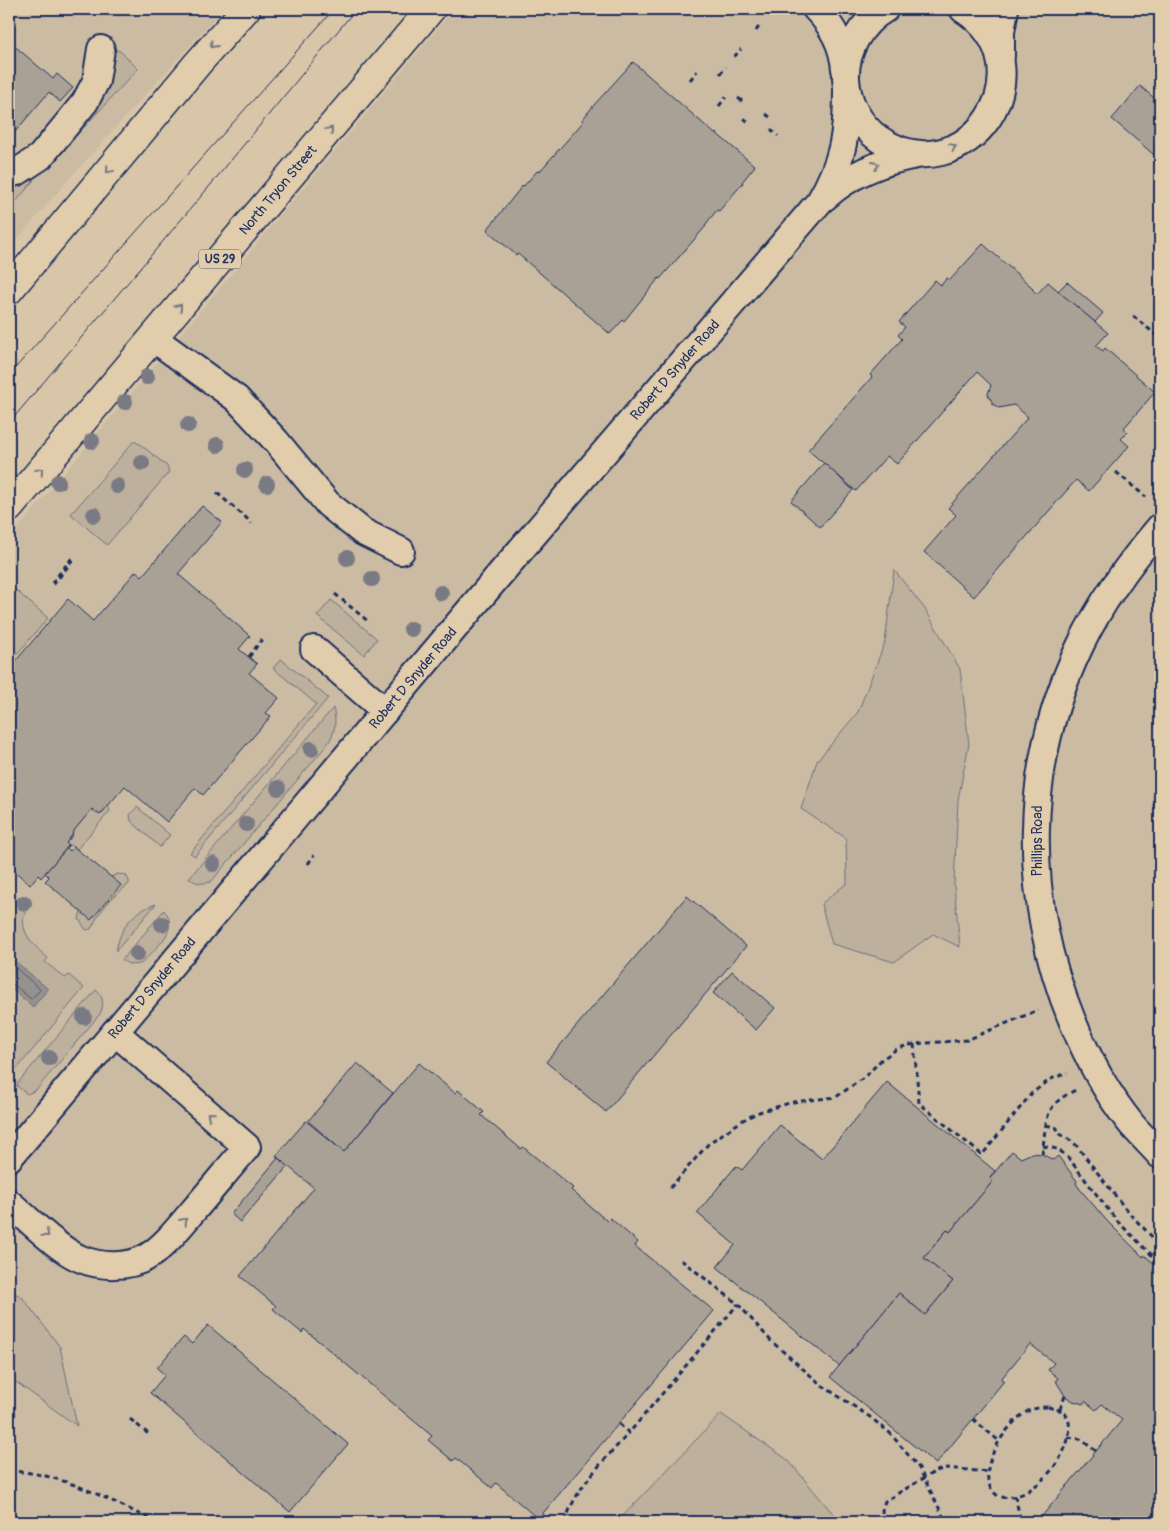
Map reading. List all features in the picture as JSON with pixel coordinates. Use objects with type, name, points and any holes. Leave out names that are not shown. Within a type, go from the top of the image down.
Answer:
[{"type":"main road","points":[[9,290],[198,63],[246,9]]},
{"type":"main road","name":"North Tryon Street","points":[[9,508],[430,9]]},
{"type":"street","points":[[816,9],[830,24],[840,42],[845,61],[851,104],[864,126],[886,144],[898,149],[925,154]]},
{"type":"street","points":[[847,84],[850,50],[856,38],[864,26],[885,9]]},
{"type":"street","points":[[963,9],[978,20],[993,39],[1001,62]]},
{"type":"street","points":[[1001,62],[1001,32],[1005,9]]},
{"type":"street","points":[[9,174],[17,172],[40,157],[85,102],[93,90],[101,49]]},
{"type":"street","name":"Robert D Snyder Road","points":[[14,1142],[115,1032],[385,711],[820,201],[848,179],[872,167],[894,159],[937,153],[960,145],[970,138],[988,121],[994,110],[1001,87],[1001,62]]},
{"type":"street","name":"Robert D Snyder Road","points":[[820,201],[837,170],[844,143],[847,120],[847,84]]},
{"type":"street","points":[[153,338],[237,399],[276,441],[328,504],[363,532],[401,551]]},
{"type":"street","name":"Phillips Road","points":[[1160,526],[1110,594],[1092,623],[1072,664],[1054,715],[1041,772],[1035,844],[1042,922],[1051,962],[1063,998],[1081,1041],[1104,1084],[1132,1124],[1160,1156]]},
{"type":"street","points":[[314,649],[385,711]]},
{"type":"street","points":[[9,1203],[54,1241],[80,1258],[101,1264],[134,1262],[147,1257],[158,1249],[247,1147],[115,1032]]},
{"type":"path","points":[[756,31],[760,26]]},
{"type":"path","points":[[734,57],[741,50]]},
{"type":"path","points":[[720,74],[726,67]]},
{"type":"path","points":[[690,80],[697,71]]},
{"type":"path","points":[[719,106],[726,97]]},
{"type":"path","points":[[738,98],[745,103]]},
{"type":"path","points":[[766,114],[772,118]]},
{"type":"path","points":[[744,118],[749,123]]},
{"type":"path","points":[[771,129],[778,136]]},
{"type":"path","points":[[1133,316],[1160,338]]},
{"type":"path","points":[[1116,472],[1146,496]]},
{"type":"path","points":[[217,493],[252,523]]},
{"type":"path","points":[[73,559],[53,585],[51,584],[73,559]]},
{"type":"path","points":[[335,594],[368,622]]},
{"type":"path","points":[[248,657],[262,640]]},
{"type":"path","points":[[1160,769],[1154,805],[1160,812]]},
{"type":"path","points":[[308,864],[314,855]]},
{"type":"path","points":[[670,1188],[709,1143],[743,1120],[759,1112],[793,1102],[836,1096],[865,1077],[888,1054],[898,1048],[914,1044],[967,1040],[1038,1010]]},
{"type":"path","points":[[914,1044],[919,1103],[982,1155],[1032,1093],[1051,1079],[1067,1072]]},
{"type":"path","points":[[1042,1154],[1046,1125],[1052,1105],[1064,1095],[1076,1090]]},
{"type":"path","points":[[1046,1125],[1057,1128],[1058,1133],[1069,1138],[1128,1212],[1160,1245]]},
{"type":"path","points":[[1043,1146],[1057,1149],[1067,1156],[1117,1221],[1160,1263]]},
{"type":"path","points":[[680,1260],[738,1304],[783,1353],[823,1386],[870,1417],[890,1434],[911,1457],[924,1476],[946,1522]]},
{"type":"path","points":[[566,1522],[567,1513],[574,1499],[738,1304]]},
{"type":"path","points":[[1060,1410],[1065,1396]]},
{"type":"path","points":[[1048,1407],[1060,1410],[1068,1417],[1068,1436],[1063,1454],[1040,1483],[1016,1496],[1001,1497],[994,1493],[989,1484],[988,1472],[991,1460],[999,1441],[1014,1422],[1030,1410],[1048,1407]]},
{"type":"path","points":[[130,1419],[152,1436]]},
{"type":"path","points":[[973,1419],[999,1441]]},
{"type":"path","points":[[619,1424],[629,1433]]},
{"type":"path","points":[[1068,1436],[1080,1439],[1096,1451]]},
{"type":"path","points":[[883,1522],[882,1510],[886,1501],[924,1476],[941,1468],[988,1472]]},
{"type":"path","points":[[9,1471],[33,1473],[73,1485],[157,1522]]},
{"type":"path","points":[[1016,1496],[1021,1522]]},
{"type":"shaded area","points":[[9,9],[223,9],[69,179],[9,249]]},
{"type":"shaded area","points":[[454,9],[1160,9],[1160,1522],[9,1522],[9,539]]},
{"type":"shaded area","points":[[114,51],[120,51],[138,69],[74,138],[107,88]]},
{"type":"shaded area","points":[[34,180],[9,210],[9,186]]},
{"type":"shaded area","points":[[134,441],[167,466],[169,472],[107,545],[71,514]]},
{"type":"shaded area","points":[[894,570],[925,609],[960,669],[969,744],[958,800],[954,885],[960,947],[933,934],[894,962],[832,944],[821,904],[847,883],[846,838],[801,809],[817,761],[858,712],[885,642]]},
{"type":"shaded area","points":[[11,586],[48,618],[9,663],[9,588]]},
{"type":"shaded area","points":[[331,600],[377,639],[364,655],[317,616]]},
{"type":"shaded area","points":[[281,659],[328,698],[195,856],[190,853],[316,704],[273,668]]},
{"type":"shaded area","points":[[333,708],[334,728],[326,746],[211,882],[200,883],[189,878]]},
{"type":"shaded area","points":[[108,806],[110,811],[77,849],[66,843],[92,809],[100,815]]},
{"type":"shaded area","points":[[137,807],[170,835],[160,847],[131,821],[130,815]]},
{"type":"shaded area","points":[[118,874],[126,875],[129,884],[111,899],[99,914],[91,929],[86,930],[79,919],[81,911],[110,877]]},
{"type":"shaded area","points":[[25,897],[31,903],[23,920],[29,939],[48,958],[45,962],[65,978],[69,975],[84,988],[16,1070],[9,1074],[9,912],[19,900]]},
{"type":"shaded area","points":[[156,904],[116,951],[121,934],[129,921],[140,911]]},
{"type":"shaded area","points":[[164,910],[170,925],[168,932],[159,945],[142,963],[132,964],[122,960]]},
{"type":"shaded area","points":[[96,990],[101,995],[102,1001],[100,1014],[36,1090],[27,1094],[17,1084]]},
{"type":"shaded area","points":[[9,1290],[22,1297],[60,1347],[77,1426],[9,1377]]},
{"type":"shaded area","points":[[721,1414],[788,1460],[840,1522],[617,1522]]},
{"type":"water","points":[[9,956],[48,989],[33,1007],[9,987]]},
{"type":"building","points":[[9,41],[53,79],[57,74],[73,88],[60,102],[49,92],[9,139]]},
{"type":"building","points":[[633,62],[715,134],[755,166],[719,211],[717,210],[706,226],[659,278],[624,321],[610,334],[518,254],[516,255],[487,230],[523,185],[537,171],[539,172],[583,122],[582,120],[594,105]]},
{"type":"building","points":[[1140,86],[1160,103],[1160,160],[1112,119]]},
{"type":"building","points":[[983,244],[1033,288],[1037,294],[1048,282],[1108,333],[1096,346],[1103,351],[1105,348],[1155,392],[1124,428],[1128,432],[1121,439],[1129,446],[1089,491],[1076,480],[974,597],[924,552],[956,515],[948,508],[1028,417],[1014,405],[999,408],[993,404],[988,394],[991,385],[977,372],[897,464],[887,456],[856,491],[808,450],[872,377],[870,375],[902,339],[898,335],[905,327],[899,322],[935,280],[941,285],[947,278],[950,280]]},
{"type":"building","points":[[1067,282],[1103,313],[1095,322],[1058,291]]},
{"type":"building","points":[[824,463],[853,490],[820,527],[791,501]]},
{"type":"building","points":[[202,506],[222,522],[178,574],[250,636],[239,649],[257,664],[249,673],[279,698],[266,713],[271,716],[203,795],[195,788],[167,822],[125,786],[100,815],[92,809],[72,833],[66,843],[69,845],[41,878],[38,875],[30,885],[9,866],[9,669],[68,599],[93,621],[136,571],[142,576]]},
{"type":"building","points":[[74,847],[121,885],[91,920],[45,881],[49,877],[45,873],[67,848],[70,851]]},
{"type":"building","points":[[687,896],[746,946],[606,1112],[546,1062]]},
{"type":"building","points":[[732,971],[775,1008],[756,1030],[713,993]]},
{"type":"building","points":[[357,1063],[393,1093],[344,1152],[308,1121]]},
{"type":"building","points":[[419,1063],[455,1093],[458,1090],[484,1112],[481,1115],[521,1149],[523,1147],[573,1188],[571,1190],[607,1221],[610,1218],[638,1242],[635,1246],[714,1311],[538,1519],[496,1483],[492,1488],[456,1458],[453,1461],[428,1440],[432,1436],[304,1329],[302,1333],[273,1309],[276,1306],[240,1276],[314,1188],[276,1156],[306,1121],[344,1152]]},
{"type":"building","points":[[887,1082],[995,1171],[990,1178],[993,1181],[950,1232],[947,1230],[924,1258],[953,1281],[925,1315],[899,1293],[839,1366],[717,1267],[735,1245],[697,1213],[736,1166],[742,1170],[780,1125],[822,1159]]},
{"type":"building","points":[[1012,1151],[1021,1158],[1032,1153],[1042,1154],[1053,1160],[1058,1156],[1077,1181],[1076,1183],[1079,1188],[1107,1221],[1143,1257],[1144,1255],[1160,1268],[1160,1522],[1037,1522],[1122,1420],[1102,1404],[1096,1410],[1085,1401],[1083,1404],[1065,1396],[1056,1381],[1058,1378],[1048,1370],[1054,1363],[1030,1344],[1001,1379],[1004,1381],[936,1464],[830,1377],[899,1293],[925,1315],[953,1281],[924,1258],[947,1230],[950,1232],[993,1181],[990,1178]]},
{"type":"building","points":[[278,1158],[288,1166],[240,1222],[231,1214]]},
{"type":"building","points":[[208,1325],[348,1444],[290,1512],[150,1393],[165,1375],[157,1368],[171,1351],[184,1337],[192,1344]]},
{"type":"tram line","points":[[9,375],[334,9]]},
{"type":"tram line","points":[[9,423],[208,188],[356,9]]}]
